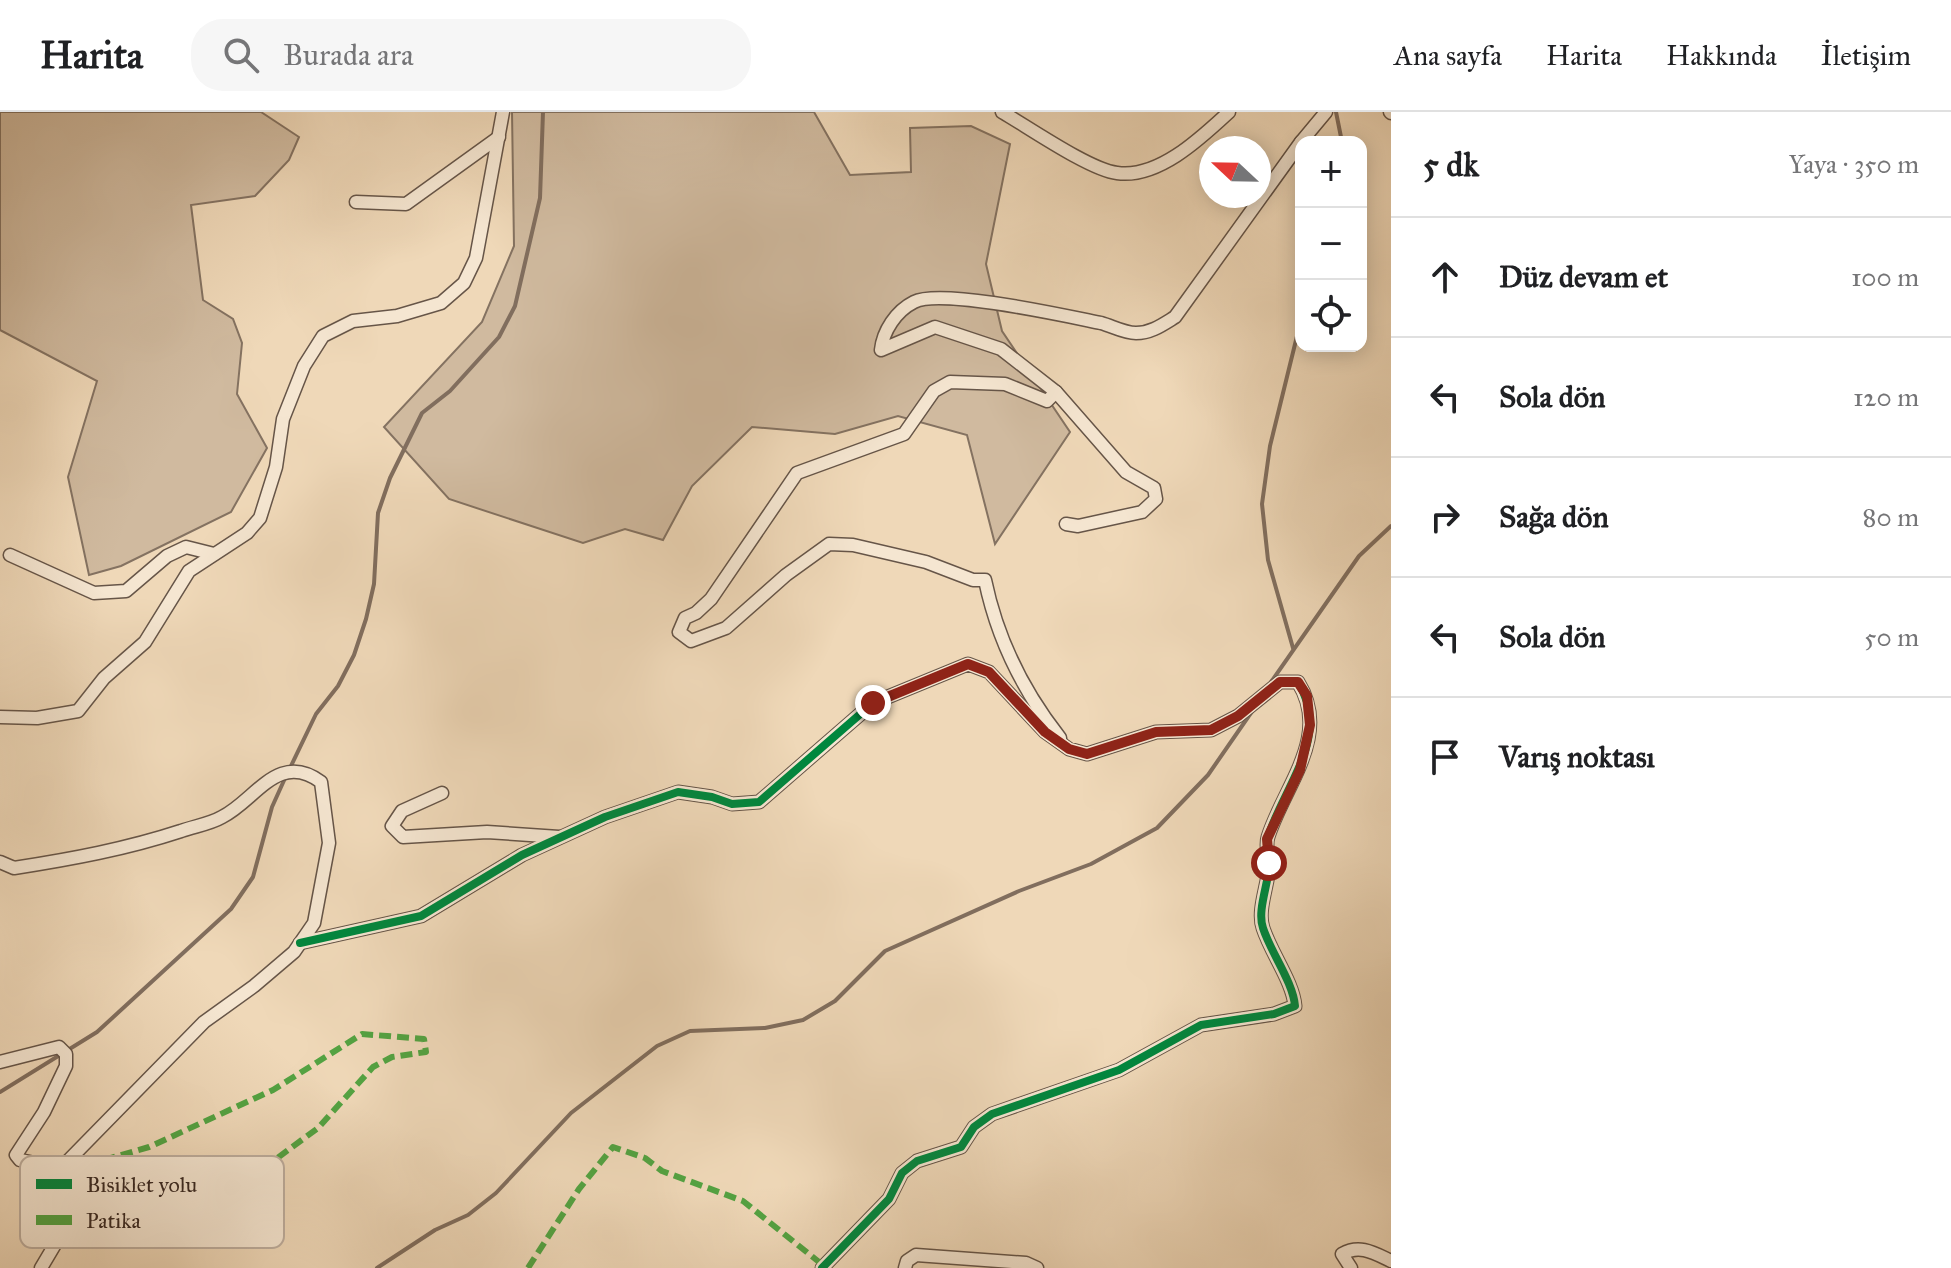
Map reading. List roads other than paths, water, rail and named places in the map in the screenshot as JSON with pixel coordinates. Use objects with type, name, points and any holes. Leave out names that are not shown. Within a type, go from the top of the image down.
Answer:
[{"type":"street","points":[[0,717],[37,718],[78,711],[104,678],[145,642],[189,571],[247,533],[260,518],[276,467],[283,419],[304,366],[323,336],[353,321],[397,316],[441,303],[464,283],[476,258],[503,112]]},
{"type":"street","points":[[1002,112],[1115,173],[1140,173],[1196,142],[1229,112]]},
{"type":"street","points":[[1306,136],[1326,112]]},
{"type":"street","points":[[356,202],[406,204],[499,137]]},
{"type":"street","points":[[1066,524],[1078,526],[1142,512],[1156,499],[1154,488],[1126,472],[1056,392],[1001,349],[935,327],[881,350],[882,338],[891,322],[914,301],[942,296],[1104,324],[1133,333],[1153,331],[1175,317],[1295,150]]},
{"type":"street","points":[[1056,392],[1047,401],[1005,384],[950,382],[934,391],[904,434],[797,473],[711,599],[696,613],[685,618],[679,632],[691,641],[726,628],[786,575],[829,544],[853,545],[926,562],[973,580],[985,580],[1003,642],[1027,691],[1069,749]]},
{"type":"street","points":[[10,555],[94,593],[126,591],[167,556],[186,547],[214,554]]},
{"type":"street","points":[[300,943],[421,916],[522,855],[605,817],[678,792],[712,797],[732,804],[759,802],[873,703],[968,664],[989,672],[1045,732],[1069,749],[1087,754],[1156,732],[1211,730],[1238,716],[1280,682],[1298,682],[1307,696],[1310,725],[1300,770],[1267,839],[1268,874],[1261,924],[1281,973],[1294,990],[1295,1006],[1274,1014],[1201,1025],[1119,1070],[992,1114],[974,1127],[961,1147],[917,1161],[902,1173],[889,1199],[848,1245],[822,1268]]},
{"type":"street","points":[[3,865],[58,861],[138,845],[224,817],[263,783],[283,774],[302,772],[321,782],[329,843],[314,923],[300,943],[254,986],[204,1022],[73,1156]]},
{"type":"street","points":[[442,793],[402,811],[392,826],[403,837],[487,832],[562,837]]},
{"type":"street","points":[[0,1062],[49,1048],[59,1047],[66,1054],[66,1066],[44,1112],[16,1155],[20,1160]]},
{"type":"street","points":[[41,1268],[53,1248]]},
{"type":"street","points":[[1351,1268],[1342,1254],[1352,1249],[1364,1249],[1391,1261]]},
{"type":"street","points":[[905,1268],[907,1261],[916,1255],[1026,1263],[1037,1268]]},
{"type":"waterway","points":[[290,768],[316,714],[338,686],[354,655],[374,584],[378,513],[390,478],[422,413],[450,391],[499,337],[515,306],[540,198],[543,112]]},
{"type":"waterway","points":[[1336,112],[1341,136]]},
{"type":"waterway","points":[[1293,648],[1268,560],[1262,504],[1270,446],[1295,344]]},
{"type":"waterway","points":[[1271,682],[1359,556],[1391,526]]},
{"type":"waterway","points":[[377,1268],[435,1230],[468,1215],[496,1193],[571,1113],[657,1046],[690,1031],[765,1028],[803,1020],[835,1001],[885,951],[1019,891],[1091,864],[1157,828],[1208,775],[1253,710]]},
{"type":"waterway","points":[[0,1092],[97,1032],[231,909],[253,877],[272,807],[286,776]]}]
